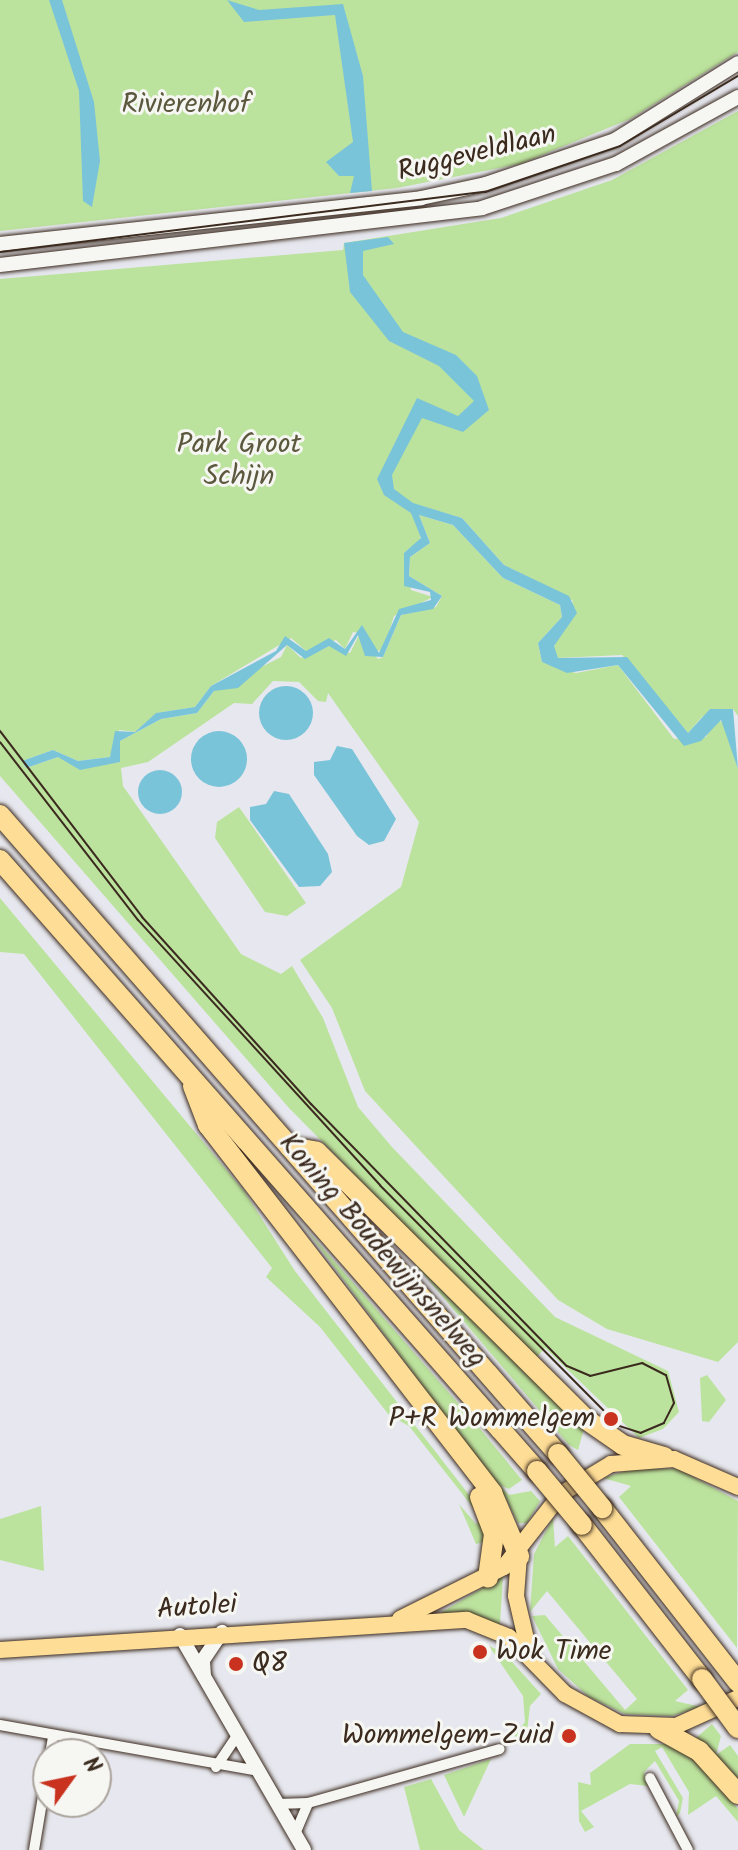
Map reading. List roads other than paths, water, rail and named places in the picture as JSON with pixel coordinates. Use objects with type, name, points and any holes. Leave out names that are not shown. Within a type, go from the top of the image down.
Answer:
[{"type":"highway","name":"Koning Boudewijnsnelweg","points":[[0,815],[558,1454],[738,1682]]},
{"type":"highway","name":"Koning Boudewijnsnelweg","points":[[0,860],[537,1471],[738,1728]]},
{"type":"highway","points":[[187,1071],[208,1125],[465,1457],[507,1519],[519,1556]]},
{"type":"highway","points":[[290,1147],[317,1152],[596,1427],[664,1457]]},
{"type":"highway","points":[[465,1457],[492,1521],[488,1578]]},
{"type":"highway","points":[[659,1729],[699,1751],[738,1794]]},
{"type":"main road","name":"Autolei","points":[[399,1619],[488,1578],[519,1556],[573,1484],[611,1464],[664,1457],[694,1463],[738,1487]]},
{"type":"main road","points":[[519,1556],[516,1596],[530,1657]]},
{"type":"main road","name":"Autolei","points":[[0,1650],[399,1619],[479,1623],[530,1657],[592,1711],[659,1729],[705,1718],[738,1698]]},
{"type":"street","name":"Ruggeveldlaan","points":[[0,244],[421,198],[530,173],[646,124],[738,63]]},
{"type":"street","name":"Ruggeveldlaan","points":[[0,265],[206,244],[482,208],[616,164],[738,97]]},
{"type":"street","points":[[203,222],[206,244]]},
{"type":"street","points":[[205,1681],[203,1660],[222,1632]]},
{"type":"street","points":[[180,1635],[304,1850]]},
{"type":"street","points":[[0,1725],[216,1767],[258,1771]]},
{"type":"street","points":[[216,1767],[237,1736]]},
{"type":"street","points":[[277,1804],[308,1803],[500,1749]]},
{"type":"street","points":[[650,1778],[688,1850]]},
{"type":"street","points":[[295,1834],[308,1803]]},
{"type":"street","points":[[34,1850],[39,1818]]},
{"type":"water","points":[[49,0],[62,0],[94,102],[100,161],[92,207],[83,201],[79,91]]},
{"type":"water","points":[[227,0],[259,10],[343,4],[363,76],[372,191],[350,193],[354,176],[339,176],[326,162],[353,142],[335,15],[244,22]]},
{"type":"water","points":[[388,237],[394,244],[363,251],[363,275],[403,332],[456,355],[477,376],[489,410],[463,432],[422,418],[392,475],[394,489],[413,503],[462,518],[504,565],[569,596],[577,613],[554,646],[558,658],[627,657],[688,733],[710,709],[733,709],[738,769],[721,720],[701,741],[684,746],[618,665],[567,673],[542,662],[538,643],[562,617],[560,605],[503,578],[453,525],[419,515],[430,543],[410,557],[409,576],[442,596],[433,609],[401,615],[383,657],[365,656],[358,635],[346,656],[329,646],[305,659],[287,645],[238,688],[214,691],[197,713],[161,719],[120,741],[120,762],[80,770],[58,757],[26,768],[22,761],[53,750],[78,761],[110,757],[115,731],[135,732],[156,713],[195,707],[211,686],[276,651],[285,636],[306,651],[329,638],[345,649],[362,625],[379,653],[399,609],[431,600],[430,592],[404,586],[404,553],[421,538],[411,513],[384,495],[377,479],[417,398],[458,416],[474,401],[439,366],[389,341],[350,292],[344,243]]},
{"type":"water","points":[[286,686],[305,694],[313,713],[305,732],[286,740],[267,732],[259,713],[267,694]]},
{"type":"water","points":[[219,731],[239,739],[247,759],[239,779],[219,787],[199,779],[191,759],[199,739]]},
{"type":"water","points":[[337,746],[352,749],[396,819],[384,841],[369,845],[357,836],[314,775],[314,762],[330,760]]},
{"type":"water","points":[[160,770],[175,777],[182,792],[175,807],[160,814],[145,807],[138,792],[145,777]]},
{"type":"water","points":[[274,791],[289,794],[328,854],[332,872],[320,886],[299,887],[250,820],[250,807],[266,804]]},
{"type":"tram line","points":[[0,252],[485,192],[620,146],[738,76]]},
{"type":"tram line","points":[[0,731],[142,917],[311,1104],[567,1366],[590,1376],[642,1363],[666,1375],[674,1403],[664,1423],[641,1433],[619,1426],[380,1185],[138,920],[0,742]]},
{"type":"place","name":"P+R Wommelgem","points":[[611,1419]]},
{"type":"place","name":"Wok Time","points":[[480,1652]]},
{"type":"place","name":"Q8","points":[[236,1664]]},
{"type":"place","name":"Wommelgem-Zuid","points":[[569,1736]]},
{"type":"park label","name":"Rivierenhof","points":[[186,105]]},
{"type":"park label","name":"Park Groot Schijn","points":[[239,461]]}]
